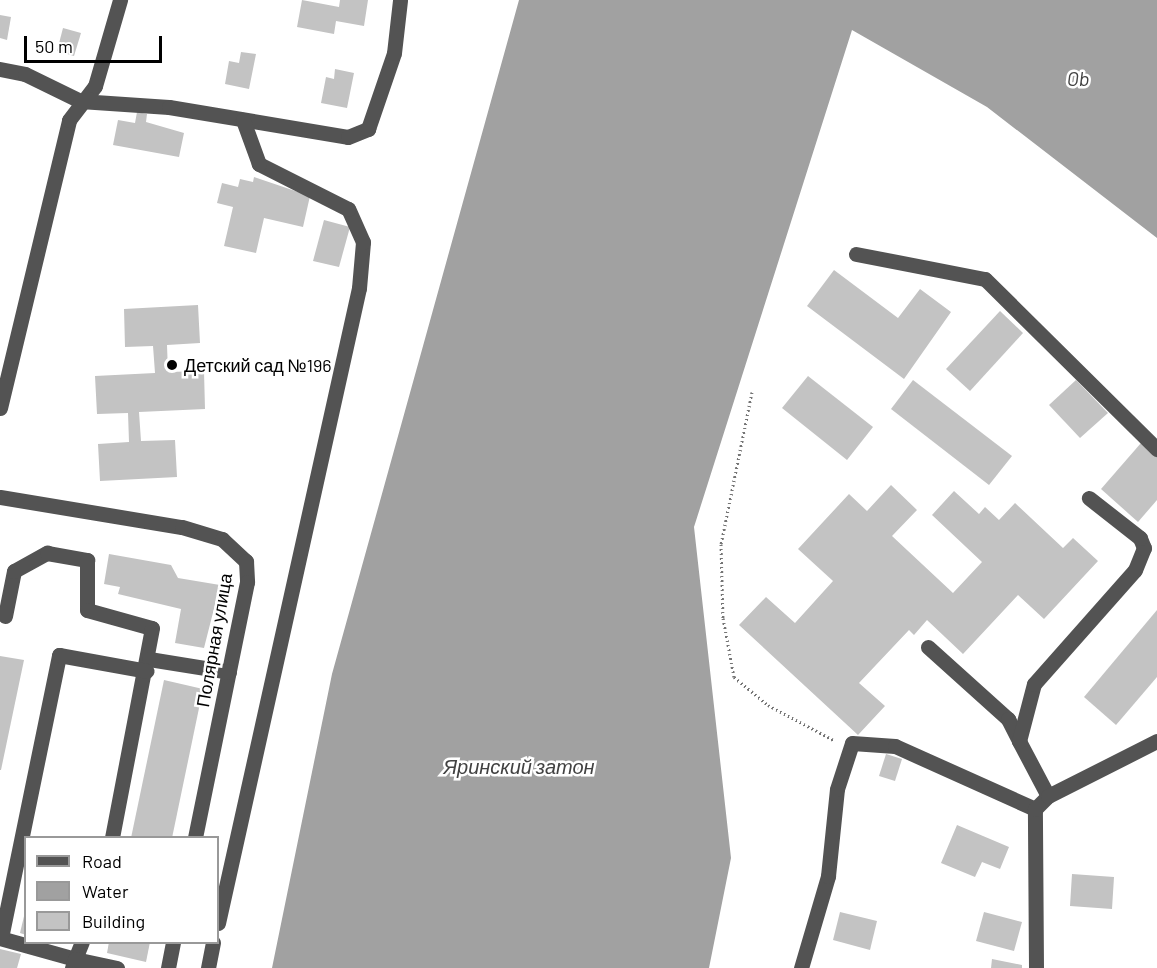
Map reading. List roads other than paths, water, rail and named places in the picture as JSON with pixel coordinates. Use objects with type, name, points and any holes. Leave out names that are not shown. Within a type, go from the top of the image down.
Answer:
[{"type":"street","points":[[0,408],[69,120],[80,101],[95,86],[120,0]]},
{"type":"street","points":[[0,69],[25,74],[80,101],[169,107],[348,137],[369,129],[394,53],[400,0]]},
{"type":"street","points":[[219,918],[359,288],[363,242],[348,208],[259,164],[243,120]]},
{"type":"street","points":[[856,254],[985,279],[1157,449]]},
{"type":"street","name":"Полярная улица","points":[[0,497],[222,539],[246,561],[247,582],[195,836]]},
{"type":"street","points":[[1019,741],[1034,684],[1135,570],[1144,548],[1140,538],[1089,498]]},
{"type":"street","points":[[5,616],[14,570],[22,563],[47,553],[87,560],[87,610],[152,628],[148,665],[112,836]]},
{"type":"street","points":[[928,647],[1008,719],[1048,796]]},
{"type":"street","points":[[117,968],[73,963],[1,938],[59,655],[229,672]]},
{"type":"street","points":[[1036,968],[1032,828],[1035,809],[1048,796],[1157,741]]},
{"type":"street","points":[[801,968],[828,876],[837,789],[852,743],[895,746],[1035,809]]},
{"type":"street","points":[[73,963],[81,944]]},
{"type":"street","points":[[168,968],[173,944]]},
{"type":"street","points":[[207,968],[213,944]]},
{"type":"water","name":"Яринский затон","points":[[519,0],[1157,0],[1157,238],[987,107],[852,30],[694,527],[731,858],[709,968],[272,968],[332,674]]},
{"type":"place","name":"Детский сад №196","points":[[172,365]]},
{"type":"water label","name":"Ob","points":[[1078,78]]}]
